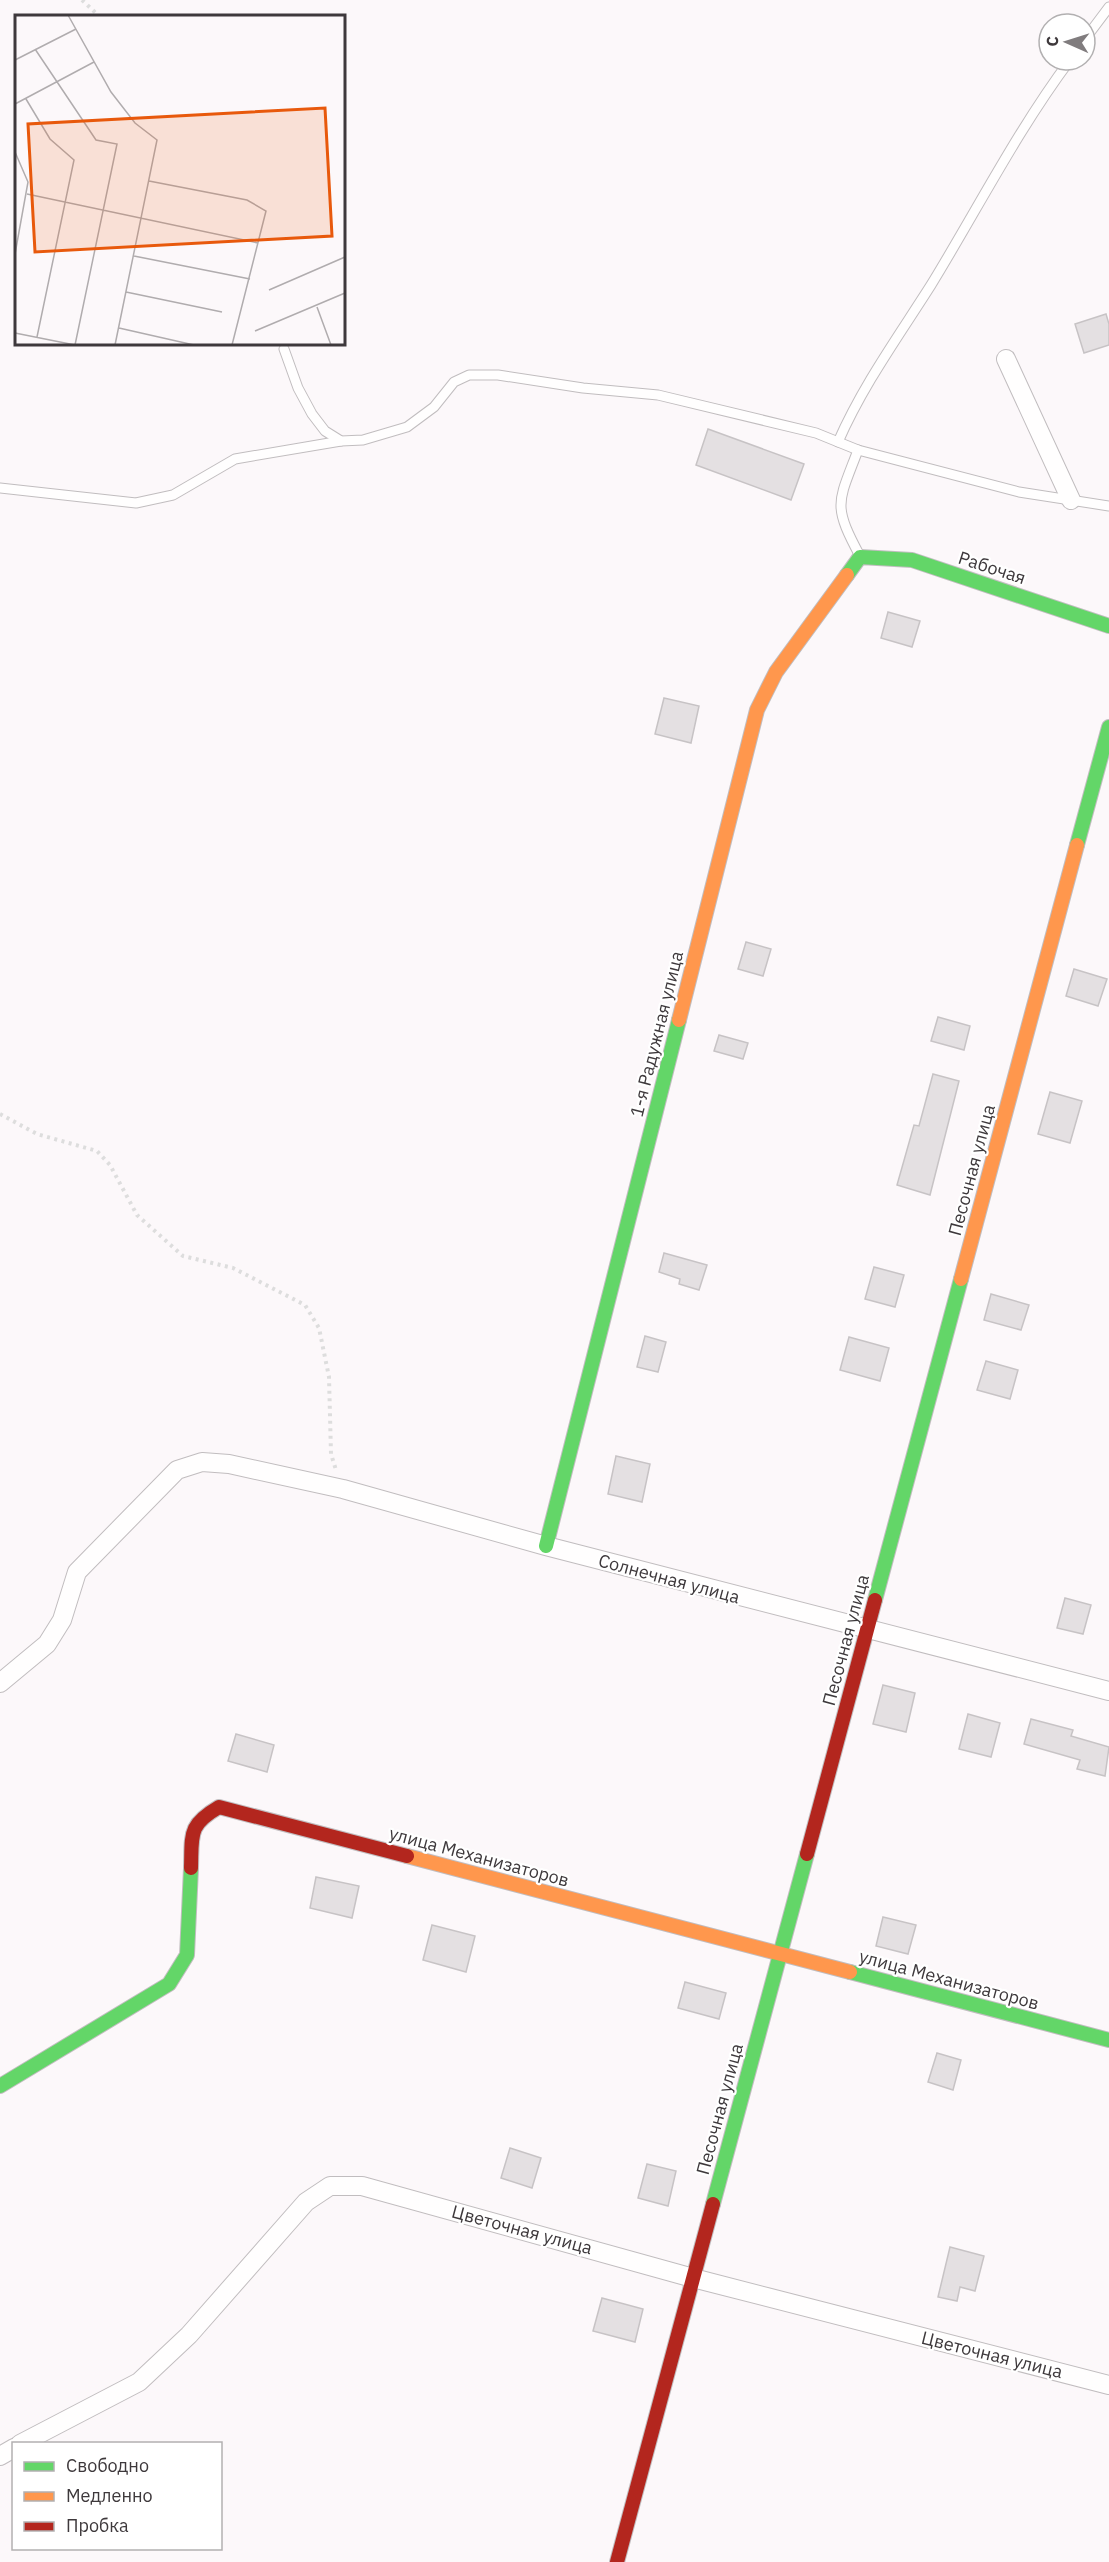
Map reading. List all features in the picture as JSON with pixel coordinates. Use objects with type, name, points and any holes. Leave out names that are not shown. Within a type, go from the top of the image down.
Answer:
[{"type":"street","points":[[1006,359],[1071,500]]},
{"type":"street","name":"Рабочая","points":[[860,557],[912,560],[1109,626]]},
{"type":"street","name":"1-я Радужная улица","points":[[546,1546],[757,710],[776,672],[860,557]]},
{"type":"street","name":"Песочная улица","points":[[617,2562],[1109,727]]},
{"type":"street","name":"Солнечная улица","points":[[0,1683],[47,1644],[62,1620],[77,1572],[177,1470],[202,1462],[229,1464],[343,1489],[546,1546],[867,1631],[1109,1691]]},
{"type":"street","name":"улица Механизаторов","points":[[0,2085],[169,1984],[187,1955],[192,1836],[199,1819],[219,1807],[1109,2040]]},
{"type":"street","name":"Цветочная улица","points":[[24,2442],[139,2382],[189,2335],[306,2202],[330,2186],[362,2186],[693,2278],[1109,2385]]},
{"type":"lane","points":[[1097,23],[1109,7]]},
{"type":"lane","points":[[838,442],[852,409],[886,352],[931,284],[988,186],[1062,72]]},
{"type":"lane","points":[[284,349],[298,388],[312,414],[325,431],[341,441]]},
{"type":"lane","points":[[0,488],[136,503],[173,495],[235,459],[341,441],[363,440],[407,427],[434,407],[454,382],[469,375],[498,375],[583,388],[658,395],[816,433],[858,450],[1019,492],[1109,506]]},
{"type":"lane","points":[[858,450],[839,501],[842,523],[860,557]]},
{"type":"path","points":[[82,0],[98,15]]},
{"type":"path","points":[[0,1114],[37,1134],[97,1151],[110,1165],[137,1215],[183,1256],[233,1268],[305,1305],[319,1328],[329,1377],[331,1454],[343,1489]]},
{"type":"building","points":[[1106,314],[1109,324],[1109,345],[1084,353],[1075,324]]},
{"type":"building","points":[[708,429],[804,464],[791,500],[696,465]]},
{"type":"building","points":[[888,612],[920,621],[912,647],[881,638]]},
{"type":"building","points":[[664,698],[699,706],[691,743],[655,734]]},
{"type":"building","points":[[746,942],[771,949],[763,976],[738,969]]},
{"type":"building","points":[[1074,969],[1107,979],[1098,1006],[1066,996]]},
{"type":"building","points":[[938,1017],[970,1026],[964,1050],[931,1041]]},
{"type":"building","points":[[719,1035],[748,1043],[743,1059],[714,1051]]},
{"type":"building","points":[[933,1074],[959,1081],[930,1195],[897,1185],[914,1125],[919,1126]]},
{"type":"building","points":[[1050,1092],[1082,1101],[1070,1143],[1038,1134]]},
{"type":"building","points":[[664,1253],[707,1265],[699,1290],[679,1284],[680,1279],[659,1272]]},
{"type":"building","points":[[874,1267],[904,1275],[895,1307],[865,1299]]},
{"type":"building","points":[[991,1294],[1029,1305],[1021,1330],[984,1320]]},
{"type":"building","points":[[645,1336],[666,1342],[658,1372],[637,1367]]},
{"type":"building","points":[[849,1337],[889,1348],[880,1381],[840,1370]]},
{"type":"building","points":[[986,1361],[1018,1370],[1010,1399],[977,1390]]},
{"type":"building","points":[[616,1456],[650,1464],[642,1502],[608,1494]]},
{"type":"building","points":[[1065,1598],[1091,1605],[1083,1634],[1057,1628]]},
{"type":"building","points":[[883,1685],[915,1693],[906,1732],[873,1724]]},
{"type":"building","points":[[968,1714],[1000,1723],[991,1757],[959,1749]]},
{"type":"building","points":[[1031,1719],[1073,1730],[1071,1736],[1109,1747],[1105,1776],[1077,1769],[1080,1760],[1024,1744]]},
{"type":"building","points":[[236,1734],[274,1745],[267,1772],[228,1761]]},
{"type":"building","points":[[316,1877],[359,1886],[352,1918],[310,1908]]},
{"type":"building","points":[[883,1917],[916,1925],[908,1954],[876,1946]]},
{"type":"building","points":[[432,1925],[475,1936],[466,1972],[423,1960]]},
{"type":"building","points":[[685,1982],[726,1993],[719,2019],[678,2008]]},
{"type":"building","points":[[937,2053],[961,2060],[953,2090],[928,2082]]},
{"type":"building","points":[[510,2148],[541,2158],[532,2188],[501,2178]]},
{"type":"building","points":[[647,2164],[676,2171],[668,2206],[638,2198]]},
{"type":"building","points":[[950,2247],[984,2256],[975,2291],[960,2287],[957,2301],[938,2297]]},
{"type":"building","points":[[602,2298],[643,2309],[635,2342],[593,2331]]},
{"type":"traffic: fast","points":[[847,575],[860,557],[912,560],[1109,626]]},
{"type":"traffic: fast","points":[[1077,845],[1109,727]]},
{"type":"traffic: fast","points":[[546,1546],[679,1020]]},
{"type":"traffic: fast","points":[[875,1600],[961,1279]]},
{"type":"traffic: fast","points":[[713,2204],[807,1854]]},
{"type":"traffic: fast","points":[[0,2086],[169,1984],[187,1955],[191,1868]]},
{"type":"traffic: fast","points":[[850,1972],[1109,2040]]},
{"type":"traffic: slow","points":[[679,1020],[757,710],[776,672],[847,575]]},
{"type":"traffic: slow","points":[[961,1279],[1077,845]]},
{"type":"traffic: slow","points":[[407,1856],[850,1972]]},
{"type":"traffic: jam","points":[[807,1854],[875,1600]]},
{"type":"traffic: jam","points":[[191,1868],[194,1831],[202,1819],[219,1807],[407,1856]]},
{"type":"traffic: jam","points":[[617,2562],[713,2204]]}]
